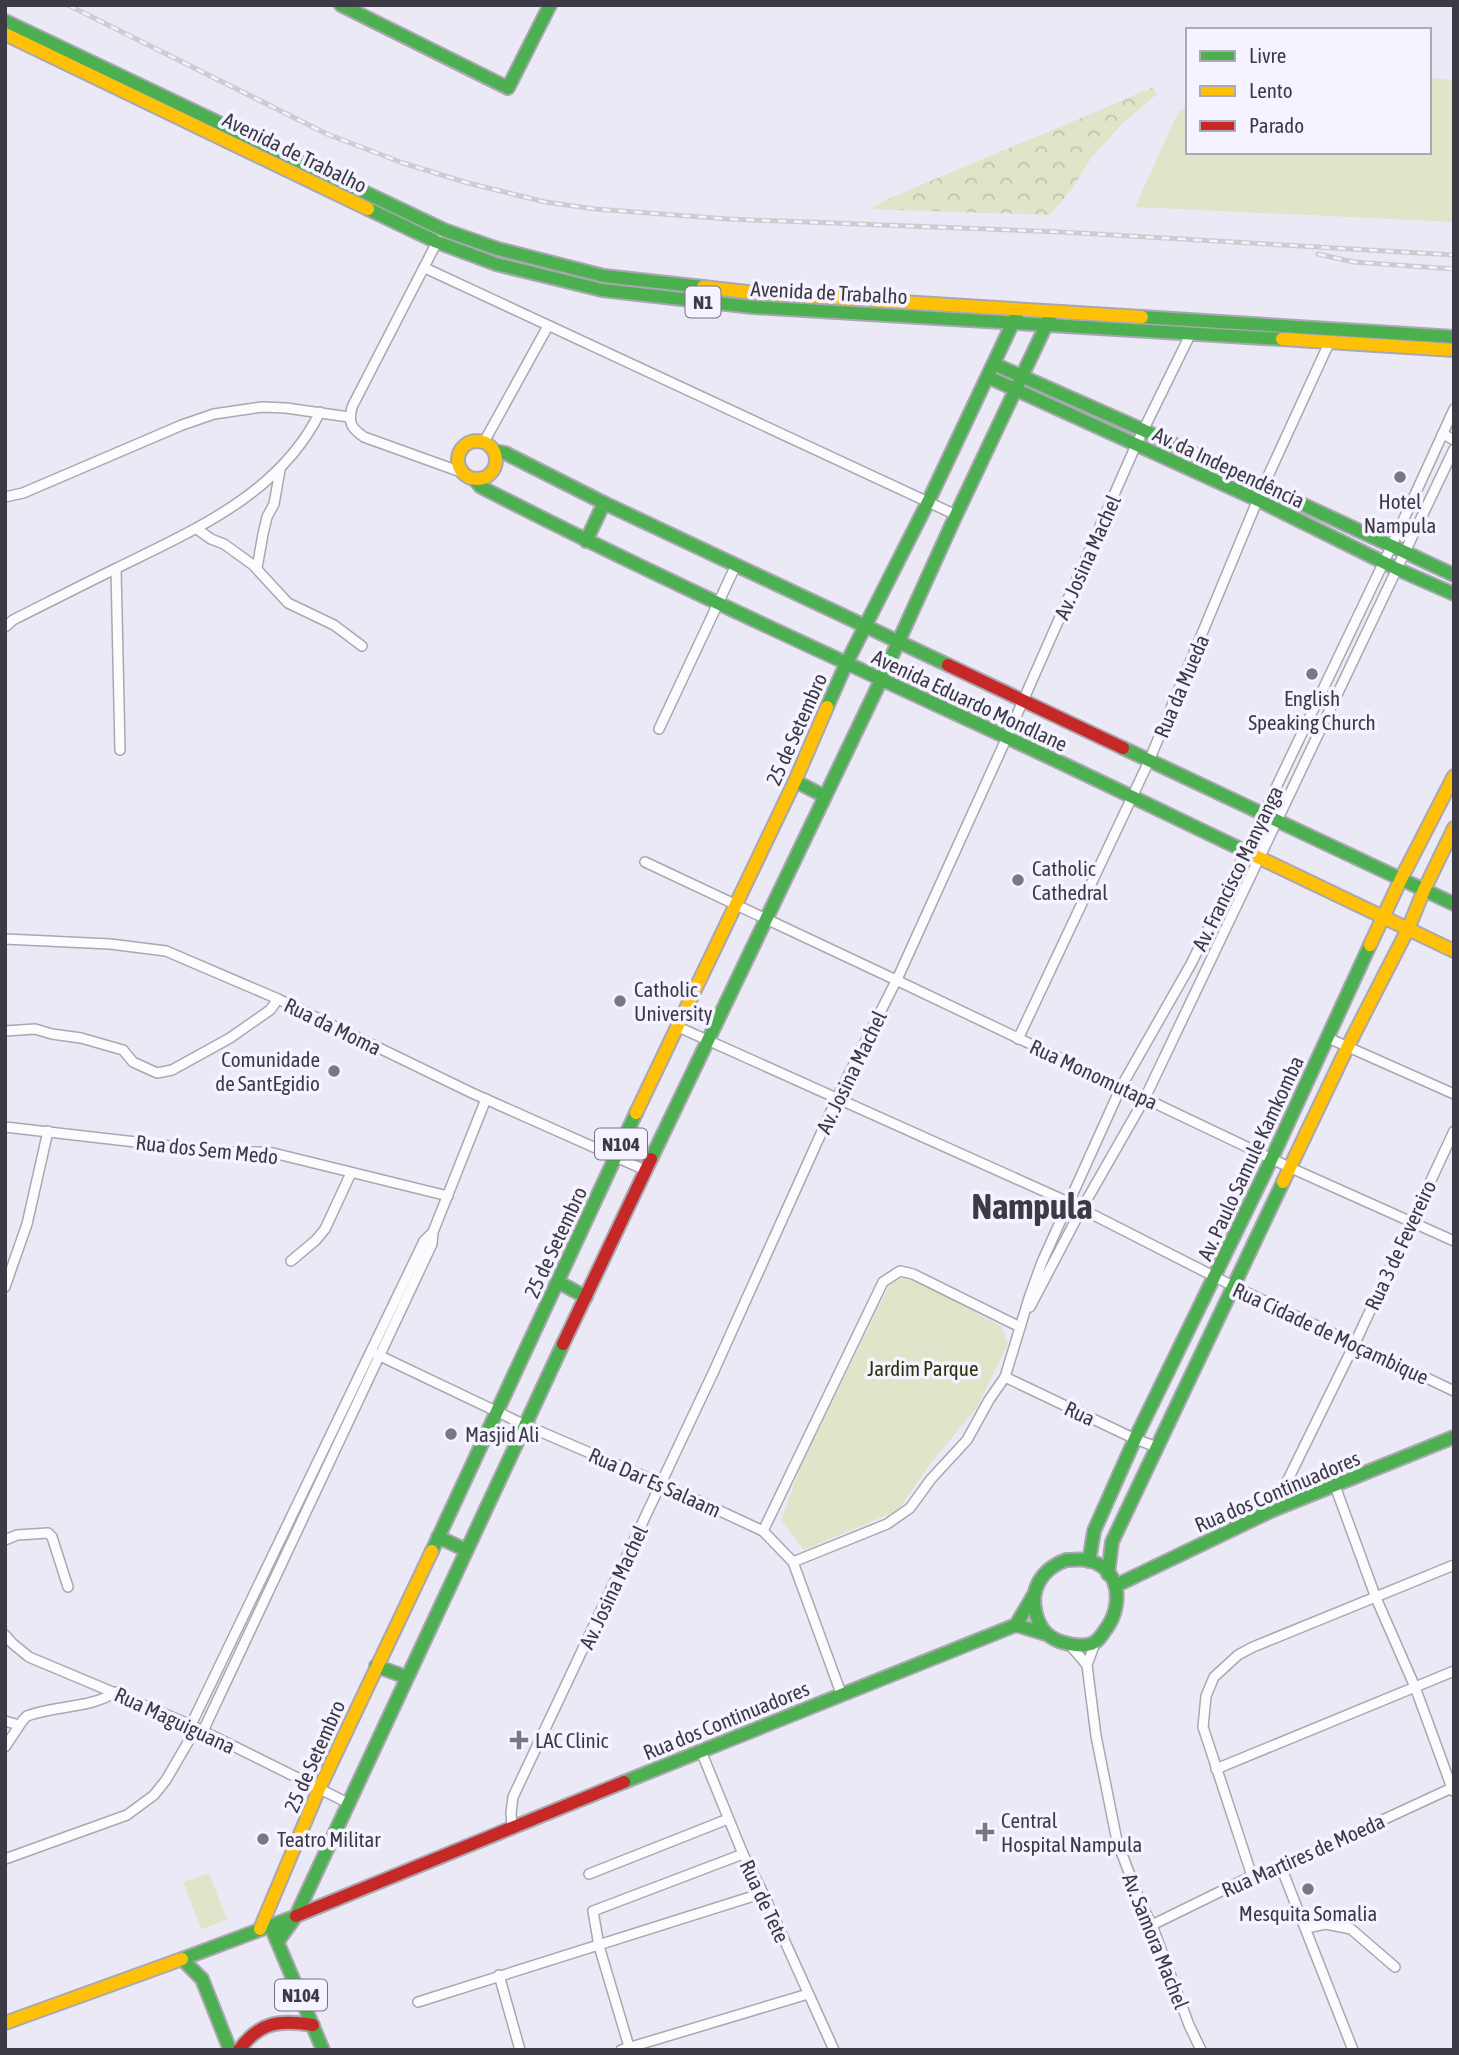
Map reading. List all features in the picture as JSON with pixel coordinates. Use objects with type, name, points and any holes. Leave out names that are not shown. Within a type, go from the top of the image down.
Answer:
[{"type":"main road","points":[[341,5],[508,88],[550,5]]},
{"type":"main road","name":"Avenida de Trabalho","points":[[9,34],[444,230],[562,267],[604,276],[756,293],[1454,337]]},
{"type":"main road","name":"Avenida de Trabalho","points":[[9,34],[437,242],[496,264],[602,290],[753,307],[1454,350]]},
{"type":"main road","points":[[602,290],[604,276]]},
{"type":"main road","points":[[753,307],[756,293]]},
{"type":"main road","points":[[855,298],[855,312]]},
{"type":"main road","name":"25 de Setembro","points":[[260,1929],[319,1789],[676,1026],[795,781],[864,626],[928,502],[1019,310]]},
{"type":"main road","name":"N104","points":[[323,2050],[278,1941],[296,1916],[645,1170],[881,680],[956,514],[1053,312]]},
{"type":"main road","name":"Av. da Independência","points":[[994,364],[1143,430],[1383,562],[1454,594]]},
{"type":"main road","name":"Av. da Independência","points":[[988,377],[1136,445],[1261,493],[1454,575]]},
{"type":"main road","points":[[470,442],[489,447],[496,460],[493,472],[483,479],[471,479],[461,472],[457,461],[460,450],[470,442]]},
{"type":"main road","name":"Avenida Eduardo Mondlane","points":[[489,447],[1454,904]]},
{"type":"main road","name":"Avenida Eduardo Mondlane","points":[[474,479],[481,487],[586,541],[1007,737],[1454,951]]},
{"type":"main road","points":[[586,541],[604,503]]},
{"type":"main road","name":"Av. Paulo Samule Kamkomba","points":[[1089,1560],[1094,1531],[1135,1439],[1272,1158],[1401,879],[1454,776]]},
{"type":"main road","points":[[795,781],[824,796]]},
{"type":"main road","name":"Av. Paulo Samule Kamkomba","points":[[1108,1574],[1112,1542],[1348,1046],[1408,929],[1454,828]]},
{"type":"main road","points":[[558,1282],[586,1297]]},
{"type":"main road","name":"Rua dos Continuadores","points":[[1117,1585],[1273,1510],[1454,1437]]},
{"type":"main road","points":[[438,1538],[466,1550]]},
{"type":"main road","points":[[1089,1560],[1108,1574],[1117,1585],[1118,1607],[1113,1621],[1095,1643],[1082,1647],[1070,1645],[1046,1633],[1016,1625],[1042,1574],[1053,1563],[1089,1560]]},
{"type":"main road","points":[[1033,1596],[1036,1614],[1046,1633]]},
{"type":"main road","name":"Rua dos Continuadores","points":[[182,1959],[296,1916],[512,1826],[1016,1625]]},
{"type":"main road","points":[[376,1666],[406,1677]]},
{"type":"main road","points":[[260,1929],[272,1933],[278,1941]]},
{"type":"main road","points":[[202,1979],[211,1949]]},
{"type":"main road","points":[[5,2023],[182,1959],[202,1979],[230,2050]]},
{"type":"main road","points":[[239,2050],[258,2029],[273,2022],[313,2025]]},
{"type":"street","points":[[444,230],[349,417],[354,430],[364,437],[461,472]]},
{"type":"street","points":[[425,268],[956,514]]},
{"type":"street","name":"Av. Josina Machel","points":[[512,1826],[513,1797],[662,1483],[837,1098],[897,980],[1136,445],[1198,319]]},
{"type":"street","points":[[489,447],[548,326]]},
{"type":"street","name":"Rua da Mueda","points":[[1018,1039],[1149,761],[1261,493],[1335,330]]},
{"type":"street","points":[[5,497],[23,493],[214,414],[262,407],[349,417]]},
{"type":"street","name":"Av. Francisco Manyanga","points":[[793,1562],[877,1528],[910,1508],[967,1440],[1005,1377],[1042,1262],[1068,1202],[1122,1087],[1191,964],[1216,913],[1454,409]]},
{"type":"street","points":[[8,622],[197,529],[260,487],[280,470],[310,433],[320,412]]},
{"type":"street","points":[[1443,434],[1454,440]]},
{"type":"street","name":"Av. Francisco Manyanga","points":[[1020,1327],[1081,1210],[1145,1098],[1454,449]]},
{"type":"street","points":[[257,568],[262,534],[274,503],[280,470]]},
{"type":"street","points":[[197,529],[224,544],[257,568],[288,603],[334,625],[362,646]]},
{"type":"street","points":[[659,729],[736,565]]},
{"type":"street","points":[[116,569],[120,750]]},
{"type":"street","name":"Rua Monomutapa","points":[[645,862],[1290,1168],[1454,1241]]},
{"type":"street","points":[[1216,913],[1231,920]]},
{"type":"street","name":"Rua da Moma","points":[[5,939],[110,944],[166,951],[278,999],[486,1099],[645,1170]]},
{"type":"street","points":[[1191,964],[1207,971]]},
{"type":"street","points":[[5,1031],[35,1029],[91,1041],[123,1050],[133,1062],[157,1073],[172,1070],[230,1038],[270,1010],[278,999]]},
{"type":"street","name":"Rua Cidade de Moçambique","points":[[676,1026],[1068,1202],[1233,1286],[1454,1391]]},
{"type":"street","points":[[1328,1038],[1454,1094]]},
{"type":"street","points":[[191,1737],[204,1731],[415,1270],[424,1241],[433,1232],[486,1099]]},
{"type":"street","name":"Rua dos Sem Medo","points":[[5,1127],[223,1152],[269,1152],[448,1196]]},
{"type":"street","points":[[5,1287],[27,1224],[48,1131]]},
{"type":"street","name":"Rua 3 de Fevereiro","points":[[1273,1510],[1454,1131]]},
{"type":"street","points":[[291,1261],[325,1229],[351,1172]]},
{"type":"street","points":[[763,1531],[883,1282],[900,1271],[913,1274],[1020,1327]]},
{"type":"street","points":[[5,1860],[127,1815],[154,1795],[166,1780],[191,1737],[191,1725],[376,1354]]},
{"type":"street","name":"Rua Dar Es Salaam","points":[[376,1354],[525,1425],[662,1483],[763,1531],[793,1562],[842,1696]]},
{"type":"street","name":"Rua","points":[[1005,1377],[1157,1447]]},
{"type":"street","points":[[1335,1486],[1376,1598],[1415,1686],[1453,1789]]},
{"type":"street","points":[[5,1541],[17,1535],[48,1533],[68,1587]]},
{"type":"street","points":[[1252,1876],[1203,1727],[1206,1696],[1214,1677],[1238,1655],[1253,1647],[1454,1566]]},
{"type":"street","name":"Rua Maguiguana","points":[[5,1635],[29,1657],[191,1725],[348,1803]]},
{"type":"street","points":[[1070,1645],[1087,1665],[1095,1643]]},
{"type":"street","name":"Av. Samora Machel","points":[[1087,1665],[1096,1736],[1117,1841],[1201,2050]]},
{"type":"street","points":[[1216,1769],[1454,1671]]},
{"type":"street","points":[[5,1747],[23,1720],[32,1714],[107,1698],[116,1692]]},
{"type":"street","points":[[5,1721],[19,1725]]},
{"type":"street","name":"Rua de Tete","points":[[701,1751],[743,1854],[834,2050]]},
{"type":"street","name":"Rua Martires de Moeda","points":[[1152,1924],[1252,1876],[1281,1867],[1453,1789]]},
{"type":"street","points":[[589,1874],[728,1819]]},
{"type":"street","points":[[743,1854],[593,1911],[598,1946],[627,2049],[808,1994]]},
{"type":"street","points":[[1281,1867],[1353,2050]]},
{"type":"street","points":[[418,2001],[763,1893]]},
{"type":"street","points":[[1306,1928],[1326,1924],[1351,1930],[1395,1967]]},
{"type":"street","points":[[499,1975],[520,2050]]},
{"type":"green space","points":[[1431,78],[1454,80],[1454,222],[1135,207],[1178,112],[1186,107],[1186,154],[1431,154]]},
{"type":"green space","points":[[1153,87],[1157,94],[1123,123],[1092,157],[1072,189],[1050,215],[870,209],[884,201]]},
{"type":"green space","name":"Jardim Parque","points":[[904,1277],[937,1291],[1002,1327],[1008,1344],[977,1407],[931,1463],[897,1511],[804,1550],[781,1520],[800,1468],[890,1284]]},
{"type":"green space","points":[[209,1873],[227,1920],[201,1929],[183,1882]]},
{"type":"railway","points":[[68,5],[327,134],[403,163],[545,202],[595,209],[728,219],[1061,232],[1454,255]]},
{"type":"railway","points":[[1318,254],[1354,262],[1454,269]]},
{"type":"traffic: fast","points":[[341,5],[508,88],[550,5]]},
{"type":"traffic: fast","points":[[5,21],[444,230],[498,249],[604,276],[703,287]]},
{"type":"traffic: fast","points":[[368,209],[437,242],[496,264],[602,290],[753,307],[1282,339]]},
{"type":"traffic: fast","points":[[827,707],[1017,314]]},
{"type":"traffic: fast","points":[[651,1159],[881,680],[1051,315]]},
{"type":"traffic: fast","points":[[1142,317],[1454,337]]},
{"type":"traffic: fast","points":[[994,364],[1143,430],[1454,575]]},
{"type":"traffic: fast","points":[[988,377],[1258,500],[1397,569],[1454,594]]},
{"type":"traffic: fast","points":[[494,451],[505,453],[604,503],[948,665]]},
{"type":"traffic: fast","points":[[474,479],[481,487],[611,552],[1245,851]]},
{"type":"traffic: fast","points":[[586,541],[604,503]]},
{"type":"traffic: fast","points":[[1123,748],[1454,904]]},
{"type":"traffic: fast","points":[[795,781],[824,796]]},
{"type":"traffic: fast","points":[[1089,1561],[1094,1531],[1135,1439],[1272,1158],[1370,945]]},
{"type":"traffic: fast","points":[[432,1551],[636,1113]]},
{"type":"traffic: fast","points":[[1108,1574],[1112,1542],[1283,1182]]},
{"type":"traffic: fast","points":[[558,1282],[586,1297]]},
{"type":"traffic: fast","points":[[278,1941],[296,1916],[563,1344]]},
{"type":"traffic: fast","points":[[1117,1585],[1273,1510],[1454,1437]]},
{"type":"traffic: fast","points":[[438,1537],[466,1550]]},
{"type":"traffic: fast","points":[[1066,1560],[1087,1560],[1099,1564],[1113,1579],[1116,1589],[1117,1599],[1112,1620],[1100,1638],[1088,1645],[1081,1646],[1054,1639],[1040,1625],[1036,1614],[1034,1596],[1039,1581],[1050,1569],[1066,1560]]},
{"type":"traffic: fast","points":[[1016,1625],[1033,1596]]},
{"type":"traffic: fast","points":[[1016,1625],[1046,1634]]},
{"type":"traffic: fast","points":[[624,1782],[1016,1625]]},
{"type":"traffic: fast","points":[[376,1666],[406,1677]]},
{"type":"traffic: fast","points":[[230,2050],[202,1979],[182,1959],[294,1917]]},
{"type":"traffic: fast","points":[[274,1934],[323,2050]]},
{"type":"traffic: slow","points":[[5,34],[368,209]]},
{"type":"traffic: slow","points":[[703,287],[756,293],[1142,317]]},
{"type":"traffic: slow","points":[[1282,339],[1454,350]]},
{"type":"traffic: slow","points":[[477,441],[490,447],[496,460],[490,473],[477,479],[464,473],[458,460],[464,447],[477,441]]},
{"type":"traffic: slow","points":[[636,1113],[795,781],[827,707]]},
{"type":"traffic: slow","points":[[1370,945],[1454,776]]},
{"type":"traffic: slow","points":[[1283,1182],[1408,929],[1454,828]]},
{"type":"traffic: slow","points":[[1245,851],[1454,951]]},
{"type":"traffic: slow","points":[[260,1929],[319,1789],[432,1551]]},
{"type":"traffic: slow","points":[[5,2023],[182,1959]]},
{"type":"traffic: jam","points":[[948,665],[1123,748]]},
{"type":"traffic: jam","points":[[563,1344],[651,1159]]},
{"type":"traffic: jam","points":[[296,1916],[624,1782]]},
{"type":"traffic: jam","points":[[239,2050],[263,2028],[281,2023],[313,2025]]},
{"type":"place","name":"Hotel Nampula","points":[[1400,477]]},
{"type":"place","name":"English Speaking Church","points":[[1312,674]]},
{"type":"place","name":"Catholic Cathedral","points":[[1018,880]]},
{"type":"place","name":"Catholic University","points":[[620,1001]]},
{"type":"place","name":"Comunidade de SantEgidio","points":[[334,1071]]},
{"type":"place","name":"Masjid Ali","points":[[451,1434]]},
{"type":"place","name":"LAC Clinic","points":[[519,1740]]},
{"type":"place","name":"Central Hospital Nampula","points":[[985,1832]]},
{"type":"place","name":"Teatro Militar","points":[[263,1839]]},
{"type":"place","name":"Mesquita Somalia","points":[[1308,1889]]},
{"type":"district","name":"Nampula","points":[[1032,1206]]}]
